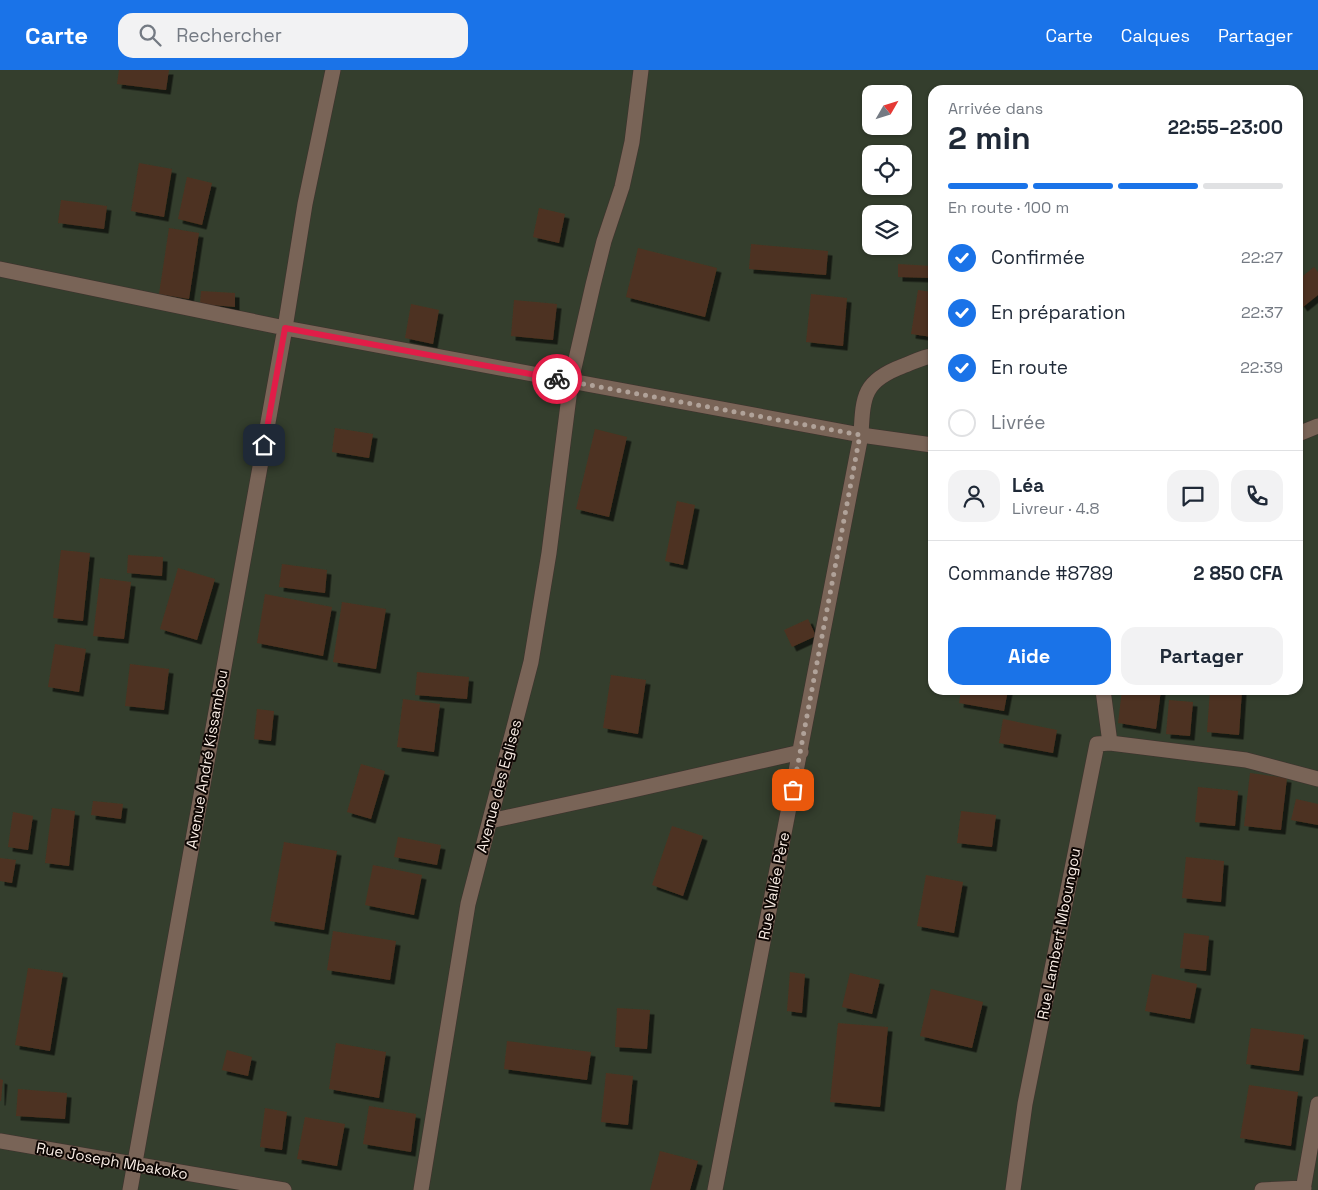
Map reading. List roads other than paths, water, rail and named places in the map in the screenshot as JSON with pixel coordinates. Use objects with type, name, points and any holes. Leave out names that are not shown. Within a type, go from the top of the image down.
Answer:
[{"type":"street","name":"Avenue André Kissambou","points":[[130,1190],[285,328],[305,204],[332,70]]},
{"type":"street","name":"Avenue des Eglises","points":[[421,1190],[468,904],[531,662],[549,553],[571,381],[604,242],[622,187],[632,142],[641,70]]},
{"type":"street","points":[[0,269],[285,328],[860,435],[928,444]]},
{"type":"street","name":"Rue Vallée Père","points":[[715,1190],[801,752],[860,435],[862,403],[870,386],[886,372],[928,357]]},
{"type":"street","points":[[1303,432],[1318,426]]},
{"type":"street","points":[[1104,695],[1110,744],[1246,760],[1318,779]]},
{"type":"street","name":"Rue Lambert Mboungou","points":[[1013,1190],[1025,1104],[1097,744],[1110,744]]},
{"type":"street","points":[[490,821],[801,752]]},
{"type":"street","points":[[1262,1190],[1304,1189],[1318,1104]]},
{"type":"street","name":"Rue Joseph Mbakoko","points":[[0,1141],[284,1190]]}]
